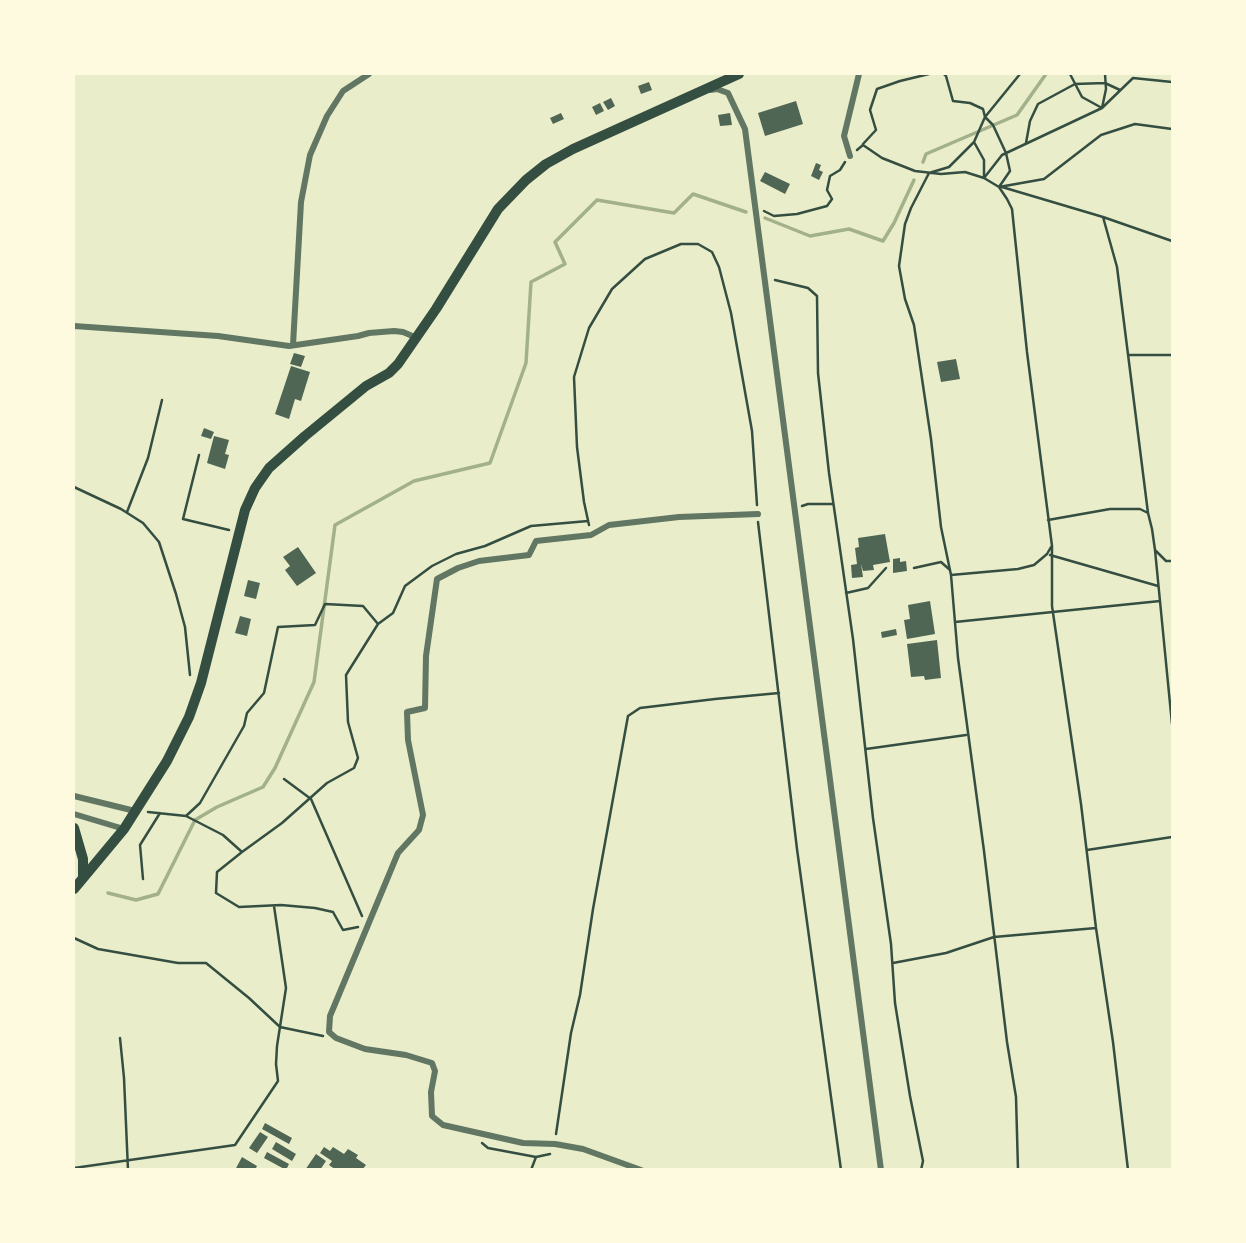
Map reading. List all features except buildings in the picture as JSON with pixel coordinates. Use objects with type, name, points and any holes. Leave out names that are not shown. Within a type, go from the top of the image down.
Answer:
[{"type":"highway","points":[[74,889],[124,829],[167,761],[191,712],[201,683],[245,510],[255,488],[269,468],[366,386],[389,373],[398,364],[498,209],[526,180],[546,164],[573,149],[701,91],[722,77],[739,74]]},
{"type":"highway","points":[[74,828],[83,859],[83,877]]},
{"type":"street","points":[[293,345],[302,202],[310,155],[327,116],[343,91],[369,74]]},
{"type":"street","points":[[850,156],[844,136],[859,74]]},
{"type":"street","points":[[701,91],[717,89],[728,93],[745,129],[881,1170]]},
{"type":"street","points":[[74,326],[218,336],[293,345],[394,331],[417,338]]},
{"type":"street","points":[[641,1170],[583,1149],[555,1144],[523,1143],[443,1125],[432,1116],[431,1092],[435,1071],[432,1063],[406,1055],[365,1049],[336,1038],[328,1032],[330,1016],[398,853],[419,830],[423,815],[408,740],[407,712],[425,708],[426,656],[438,579],[478,561],[529,555],[536,541],[592,535],[609,525],[680,517],[758,514]]},
{"type":"street","points":[[74,796],[135,811]]},
{"type":"street","points":[[74,814],[124,829]]},
{"type":"path","points":[[755,206],[774,216],[797,214],[827,206],[832,199],[827,190],[830,176],[840,170],[876,130],[870,110],[877,89],[900,80],[929,74]]},
{"type":"path","points":[[944,74],[953,101],[970,103],[982,109],[993,125],[1006,153],[1010,171],[999,187]]},
{"type":"path","points":[[1018,1170],[1016,1097],[968,735],[951,575],[941,527],[914,325],[905,299],[900,266],[905,224],[929,173],[949,167],[974,142],[985,117],[1020,74]]},
{"type":"path","points":[[1070,74],[1082,97],[1102,108]]},
{"type":"path","points":[[1102,108],[1105,74]]},
{"type":"path","points":[[984,178],[1002,155],[1102,108],[1134,76],[1172,82]]},
{"type":"path","points":[[1026,143],[1030,121],[1038,104],[1075,84],[1105,83],[1120,90]]},
{"type":"path","points":[[999,187],[1044,179],[1101,135],[1135,124],[1172,129]]},
{"type":"path","points":[[974,142],[984,160],[984,178]]},
{"type":"path","points":[[863,145],[882,158],[915,171],[941,174],[965,172],[984,178],[999,187],[1102,216],[1172,241]]},
{"type":"path","points":[[999,187],[1012,209],[1052,546],[1049,554],[1053,612],[1082,804],[1128,1170]]},
{"type":"path","points":[[1102,216],[1117,267],[1148,513],[1153,528],[1172,724]]},
{"type":"path","points":[[592,535],[584,502],[577,447],[574,377],[589,328],[612,289],[645,259],[681,244],[698,244],[712,252],[719,267],[752,431],[758,514],[797,849],[841,1170]]},
{"type":"path","points":[[764,276],[807,288],[817,296],[818,373],[833,505],[891,944],[895,1003],[923,1161],[921,1170]]},
{"type":"path","points":[[1128,355],[1172,355]]},
{"type":"path","points":[[127,512],[148,458],[162,400]]},
{"type":"path","points":[[199,455],[183,519],[239,532]]},
{"type":"path","points":[[74,487],[127,512],[143,523],[159,542],[185,626],[190,683]]},
{"type":"path","points":[[794,509],[808,504],[833,505]]},
{"type":"path","points":[[1048,520],[1110,509],[1140,509],[1148,513]]},
{"type":"path","points":[[284,779],[311,800],[367,926],[343,930],[333,912],[316,908],[239,907],[216,893],[216,872],[311,800],[327,783],[354,768],[358,758],[348,722],[346,676],[378,624],[393,613],[405,586],[432,566],[456,554],[485,546],[531,526],[588,521]]},
{"type":"path","points":[[1155,550],[1166,561],[1172,561]]},
{"type":"path","points":[[951,575],[1018,569],[1034,565],[1049,554]]},
{"type":"path","points":[[1049,554],[1158,586]]},
{"type":"path","points":[[915,568],[941,562],[950,570]]},
{"type":"path","points":[[846,593],[868,588],[886,568]]},
{"type":"path","points":[[955,622],[1160,601]]},
{"type":"path","points":[[186,816],[200,803],[244,726],[247,713],[264,693],[278,627],[315,625],[325,604],[363,606],[378,624]]},
{"type":"path","points":[[1166,663],[1172,662]]},
{"type":"path","points":[[555,1144],[571,1033],[580,995],[628,716],[640,708],[779,693]]},
{"type":"path","points":[[866,749],[968,735]]},
{"type":"path","points":[[135,811],[186,816],[223,835],[242,852]]},
{"type":"path","points":[[143,879],[140,845],[160,813]]},
{"type":"path","points":[[1087,850],[1172,837]]},
{"type":"path","points":[[74,1168],[235,1145],[278,1081],[276,1055],[286,988],[274,906]]},
{"type":"path","points":[[892,964],[946,953],[994,937],[1096,928]]},
{"type":"path","points":[[74,938],[98,949],[178,963],[206,963],[280,1027],[336,1038]]},
{"type":"path","points":[[120,1038],[128,1170]]},
{"type":"path","points":[[531,1170],[536,1157],[550,1154]]},
{"type":"waterway","points":[[923,162],[926,154],[1017,115],[1046,74]]},
{"type":"waterway","points":[[765,218],[810,236],[849,229],[883,241],[914,180]]},
{"type":"waterway","points":[[108,893],[136,900],[158,894],[195,820],[263,787],[275,768],[314,682],[335,525],[414,481],[490,463],[526,363],[531,282],[565,264],[555,242],[597,200],[674,213],[693,194],[746,212]]}]
